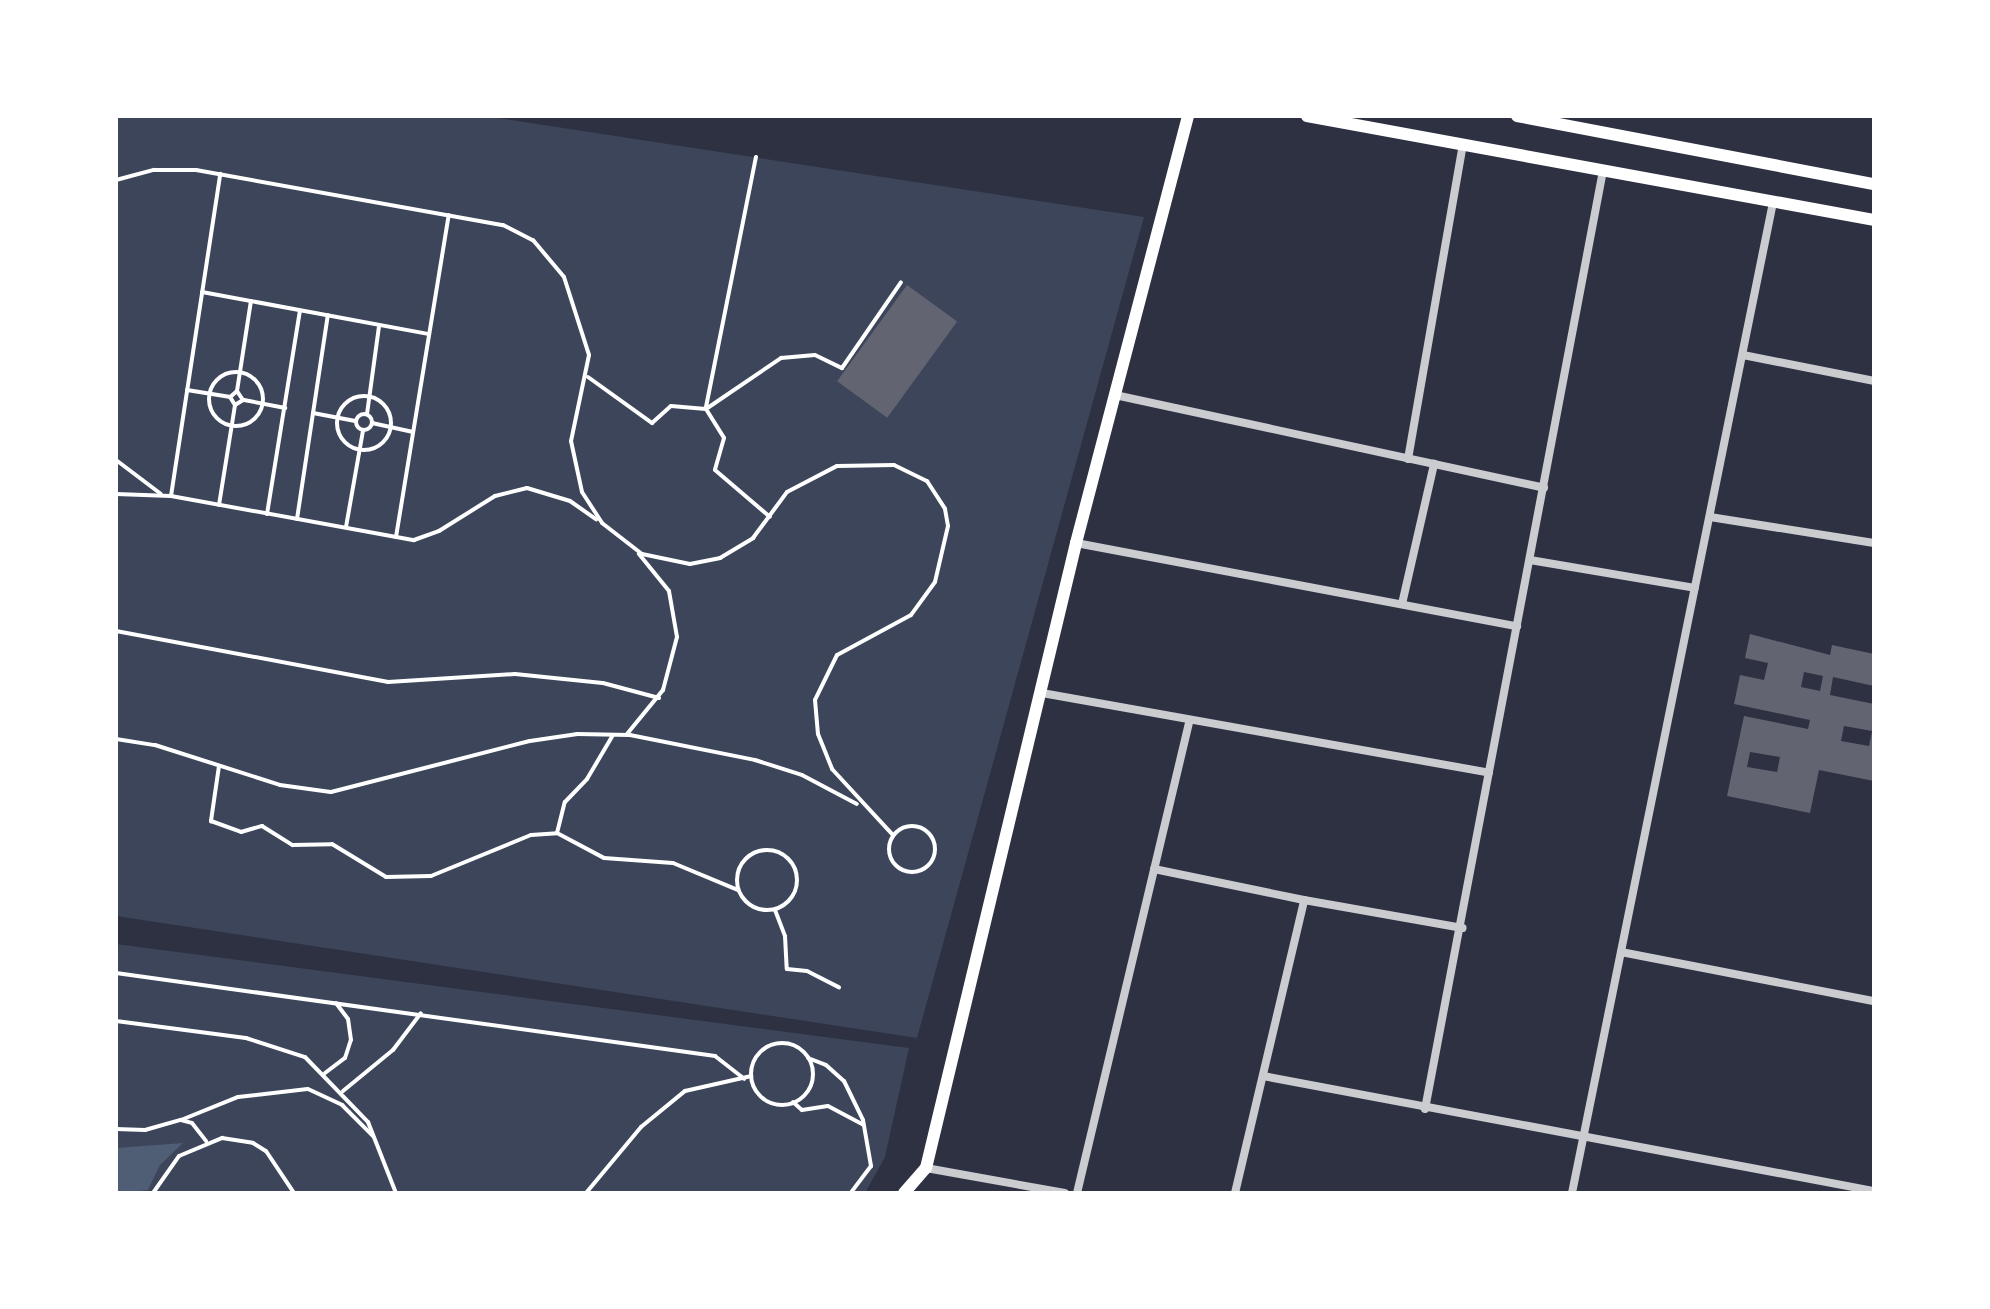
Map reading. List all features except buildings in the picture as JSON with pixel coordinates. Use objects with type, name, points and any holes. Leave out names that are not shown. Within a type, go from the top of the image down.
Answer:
[{"type":"main road","points":[[904,1193],[926,1168],[1076,543],[1188,116]]},
{"type":"main road","points":[[1307,116],[1342,119],[1463,145],[1874,220]]},
{"type":"main road","points":[[1517,116],[1874,184]]},
{"type":"street","points":[[1408,459],[1463,145]]},
{"type":"street","points":[[1425,1109],[1463,928],[1489,773],[1603,171]]},
{"type":"street","points":[[1572,1193],[1773,202]]},
{"type":"street","points":[[1743,355],[1874,381]]},
{"type":"street","points":[[1115,395],[1544,488]]},
{"type":"street","points":[[1402,604],[1434,464]]},
{"type":"street","points":[[1710,517],[1874,543]]},
{"type":"street","points":[[1076,543],[1517,626]]},
{"type":"street","points":[[1530,560],[1695,588]]},
{"type":"street","points":[[1042,693],[1189,722],[1489,773]]},
{"type":"street","points":[[1077,1193],[1189,722]]},
{"type":"street","points":[[1154,869],[1463,928]]},
{"type":"street","points":[[1235,1193],[1304,900]]},
{"type":"street","points":[[1621,952],[1874,1001]]},
{"type":"street","points":[[1263,1076],[1425,1109],[1874,1191]]},
{"type":"street","points":[[926,1168],[1065,1193]]},
{"type":"path","points":[[756,157],[706,409],[724,438],[715,470],[770,517]]},
{"type":"path","points":[[116,180],[173,168],[220,174],[449,215],[520,232],[557,264],[585,341],[587,377],[571,441],[582,492],[602,523]]},
{"type":"path","points":[[171,496],[220,174]]},
{"type":"path","points":[[396,537],[449,215]]},
{"type":"path","points":[[587,377],[652,423],[671,406],[706,409],[781,358],[815,355],[842,368],[901,282]]},
{"type":"path","points":[[202,292],[429,334]]},
{"type":"path","points":[[187,390],[230,397],[237,391],[251,301]]},
{"type":"path","points":[[267,514],[300,310]]},
{"type":"path","points":[[297,519],[328,315]]},
{"type":"path","points":[[379,325],[367,414],[372,423],[413,432]]},
{"type":"path","points":[[240,372],[258,383],[263,403],[255,418],[232,425],[214,414],[210,394],[221,377],[240,372]]},
{"type":"path","points":[[237,391],[243,400]]},
{"type":"path","points":[[369,396],[388,411],[390,427],[376,447],[360,449],[340,434],[338,418],[352,398],[369,396]]},
{"type":"path","points":[[219,505],[235,405],[230,397]]},
{"type":"path","points":[[235,405],[243,400],[285,408]]},
{"type":"path","points":[[313,413],[355,421],[367,414]]},
{"type":"path","points":[[355,421],[363,431]]},
{"type":"path","points":[[346,528],[363,431],[372,423]]},
{"type":"path","points":[[116,460],[163,495]]},
{"type":"path","points":[[626,544],[674,563],[705,562],[743,545],[800,482],[857,462],[910,470],[927,481],[945,509],[943,565],[923,600],[898,624],[837,655],[818,691],[815,717],[824,751],[841,783],[893,835]]},
{"type":"path","points":[[116,494],[171,496],[396,537],[427,537],[479,503],[527,488],[570,501],[602,523],[662,578],[676,622],[673,666],[659,698],[625,735]]},
{"type":"path","points":[[116,631],[388,682],[515,674],[603,683],[659,698]]},
{"type":"path","points":[[116,739],[155,745],[280,785],[331,792],[517,743],[577,734],[625,735],[710,748],[777,766],[866,809]]},
{"type":"path","points":[[557,833],[565,802],[587,779],[613,735]]},
{"type":"path","points":[[219,766],[211,821],[241,832],[262,826],[293,845],[332,844],[371,870],[400,880],[460,867],[531,835],[557,833],[604,858],[673,863],[738,890],[756,909],[775,910],[788,902],[797,888],[796,871],[785,855],[767,850],[749,855],[738,871],[738,890]]},
{"type":"path","points":[[909,825],[924,828],[935,846],[932,861],[911,872],[896,866],[889,852],[893,835],[909,825]]},
{"type":"path","points":[[775,910],[785,936],[787,969],[807,971],[839,987]]},
{"type":"path","points":[[116,973],[715,1056],[744,1079]]},
{"type":"path","points":[[325,1073],[345,1058],[351,1040],[348,1019],[333,1001]]},
{"type":"path","points":[[343,1091],[393,1050],[421,1013]]},
{"type":"path","points":[[116,1021],[246,1038],[305,1057],[343,1091],[379,1145],[396,1193]]},
{"type":"path","points":[[851,1193],[871,1166],[868,1134],[844,1081],[826,1065],[808,1058],[793,1045],[773,1044],[756,1056],[751,1076],[767,1101],[793,1102],[802,1110],[821,1106],[844,1112],[859,1120],[868,1134]]},
{"type":"path","points":[[793,1102],[809,1087],[808,1058]]},
{"type":"path","points":[[586,1193],[641,1127],[685,1091],[751,1076]]},
{"type":"path","points":[[116,1129],[145,1130],[181,1120],[238,1097],[308,1089],[342,1105],[379,1145]]},
{"type":"path","points":[[181,1120],[192,1123],[206,1141]]},
{"type":"path","points":[[153,1193],[179,1156],[206,1141],[222,1138],[253,1143],[279,1165],[294,1193]]},
{"type":"shaded area","points":[[116,116],[485,116],[1144,217],[917,1038],[116,916]]},
{"type":"shaded area","points":[[116,944],[909,1048],[885,1157],[865,1193],[116,1193]]},
{"type":"shaded area","points":[[183,1143],[160,1165],[148,1190],[116,1193],[116,1148]]}]
